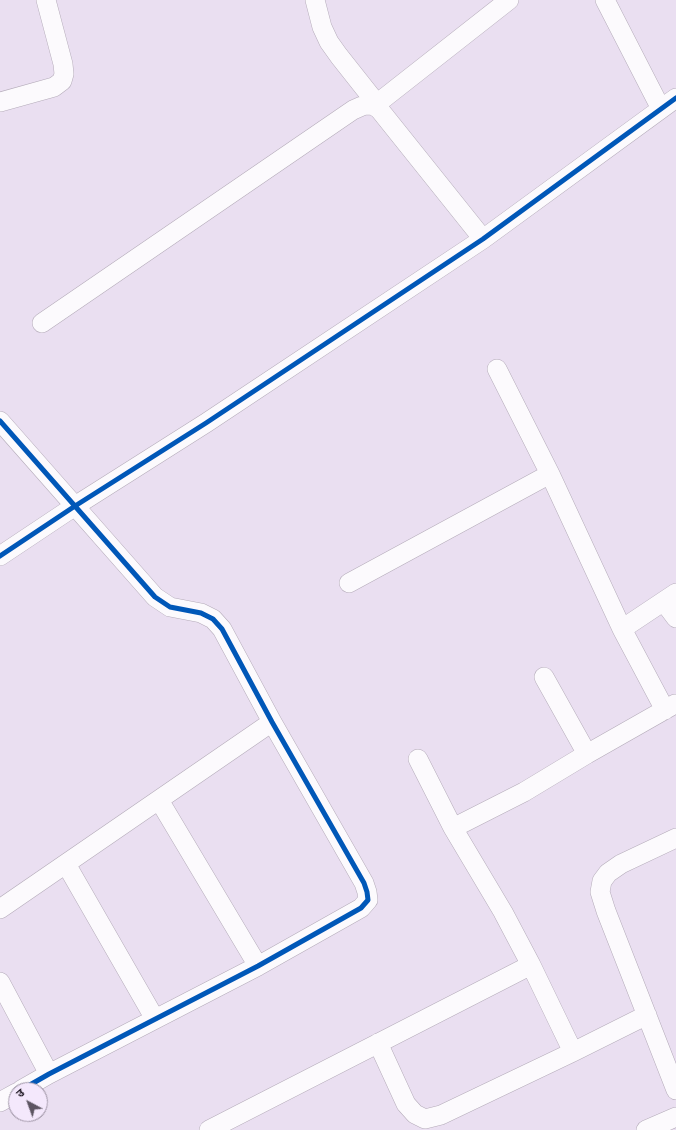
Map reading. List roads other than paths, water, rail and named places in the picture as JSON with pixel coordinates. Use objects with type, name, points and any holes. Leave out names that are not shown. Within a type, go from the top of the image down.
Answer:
[{"type":"street","points":[[0,102],[54,87],[62,81],[64,74],[63,64],[46,0]]},
{"type":"street","points":[[315,0],[322,27],[329,42],[379,109],[483,239]]},
{"type":"street","points":[[42,323],[353,110],[368,104],[376,105],[509,0]]},
{"type":"street","points":[[0,556],[75,506],[206,423],[483,239],[669,104],[605,0]]},
{"type":"street","points":[[453,828],[524,792],[670,707],[622,629],[550,474],[497,369]]},
{"type":"street","points":[[0,421],[155,597],[170,607],[201,613],[212,619],[222,629],[272,722],[364,883],[368,900],[361,908],[258,966],[35,1082]]},
{"type":"street","points":[[349,583],[550,474]]},
{"type":"street","points":[[622,629],[670,598],[676,618]]},
{"type":"street","points":[[544,677],[587,754]]},
{"type":"street","points":[[0,908],[272,722]]},
{"type":"street","points":[[418,760],[453,828],[503,912],[531,965],[573,1052]]},
{"type":"street","points":[[159,800],[258,966]]},
{"type":"street","points":[[676,838],[621,864],[608,873],[602,881],[600,892],[606,911],[676,1090]]},
{"type":"street","points":[[66,864],[155,1019]]},
{"type":"street","points":[[214,1129],[531,965]]},
{"type":"street","points":[[0,982],[49,1074]]},
{"type":"street","points":[[378,1044],[406,1104],[415,1114],[426,1120],[441,1115],[647,1015]]},
{"type":"street","points":[[646,1130],[676,1117]]}]
